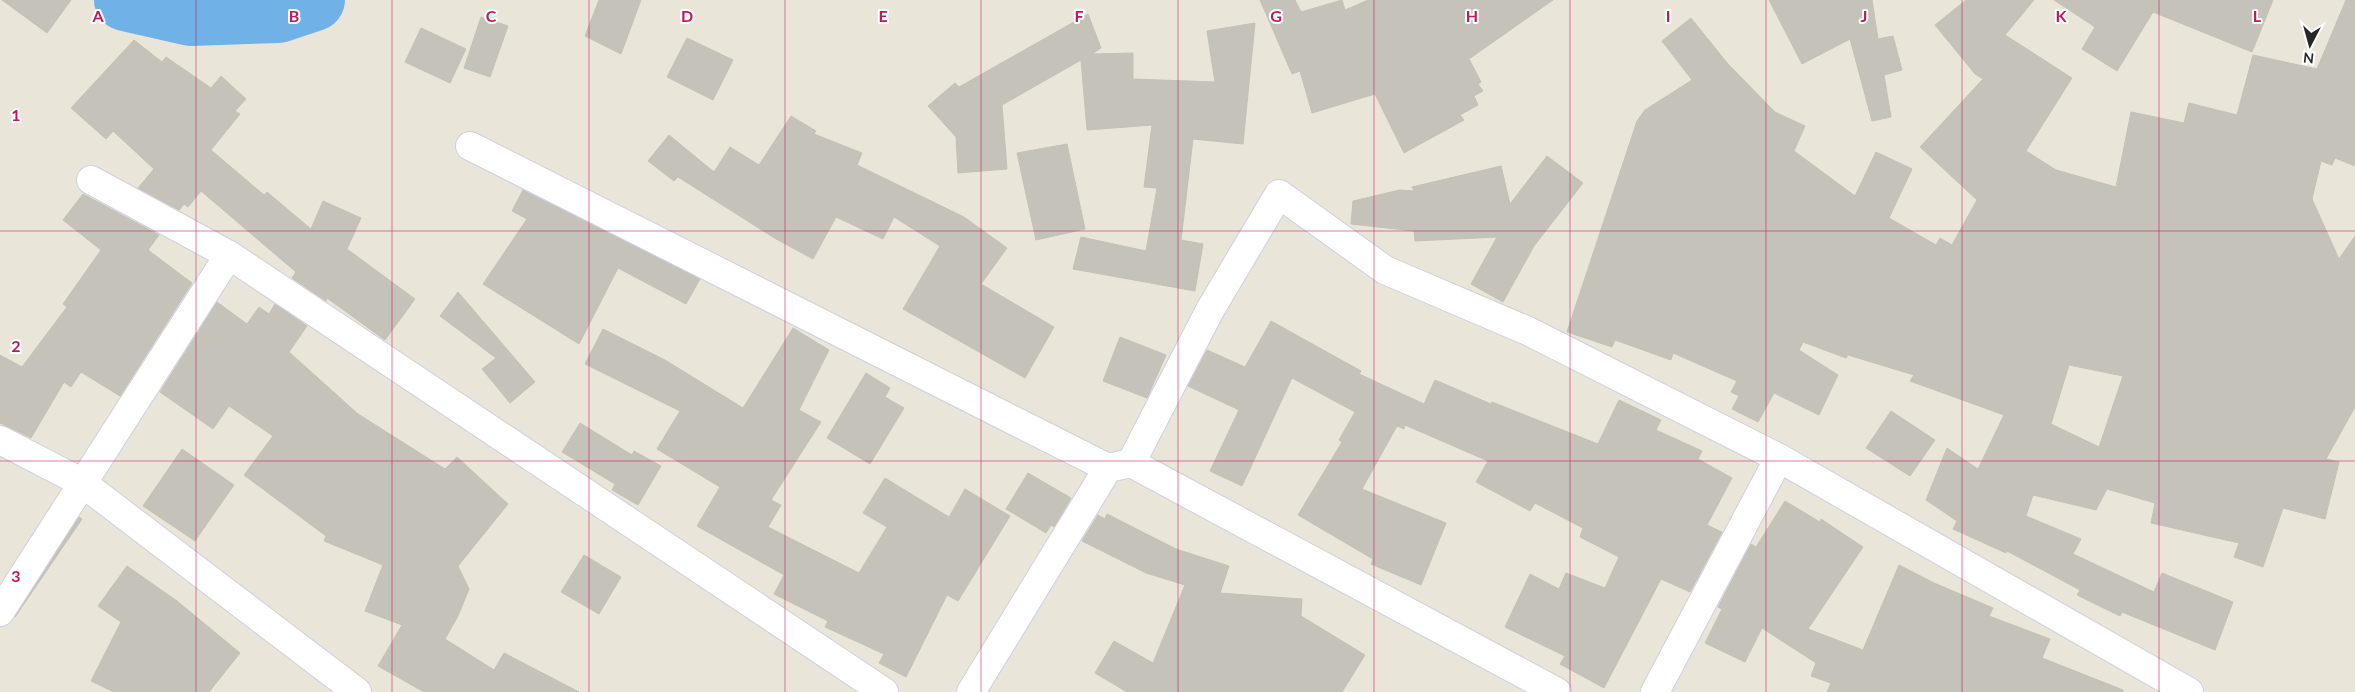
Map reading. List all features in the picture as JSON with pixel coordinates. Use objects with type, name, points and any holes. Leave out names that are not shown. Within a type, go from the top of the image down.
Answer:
[{"type":"street","points":[[470,146],[1119,465],[1557,692]]},
{"type":"street","points":[[91,180],[229,255],[884,692]]},
{"type":"street","points":[[971,692],[1119,465],[1279,194],[1385,270],[1528,331],[1780,458],[2189,692]]},
{"type":"street","points":[[0,612],[81,482],[229,255]]},
{"type":"street","points":[[0,440],[81,482],[357,692]]},
{"type":"street","points":[[1654,692],[1780,458]]},
{"type":"building","points":[[2,0],[71,0],[47,33]]},
{"type":"building","points":[[599,0],[641,0],[621,54],[585,36]]},
{"type":"building","points":[[1260,0],[1295,0],[1301,12],[1342,0],[1345,10],[1368,0],[1553,0],[1469,59],[1481,82],[1478,84],[1483,91],[1474,96],[1478,105],[1460,115],[1464,120],[1404,153],[1375,94],[1312,113],[1300,71],[1292,74]]},
{"type":"building","points":[[1769,0],[1872,0],[1878,39],[1893,36],[1902,70],[1884,75],[1891,117],[1872,121],[1850,39],[1802,64]]},
{"type":"building","points":[[1966,0],[2034,0],[2005,35],[2072,78],[2026,151],[2056,170],[2116,187],[2131,112],[2184,123],[2189,103],[2237,115],[2253,55],[2317,69],[2346,0],[2355,0],[2355,166],[2335,158],[2332,165],[2321,161],[2312,199],[2339,259],[2355,236],[2355,407],[2326,459],[2339,462],[2325,519],[2283,508],[2263,567],[2234,557],[2239,543],[2151,523],[2155,503],[2107,489],[2096,510],[2033,495],[2026,516],[2081,539],[2073,554],[2154,592],[2162,573],[2233,602],[2215,650],[2122,612],[2120,616],[2077,595],[2080,590],[2007,551],[2006,553],[1953,529],[1957,521],[1926,500],[1947,448],[1978,469],[2004,415],[1910,381],[1914,375],[1848,355],[1846,358],[1803,342],[1799,350],[1838,375],[1819,415],[1774,393],[1758,422],[1732,409],[1739,396],[1731,392],[1737,381],[1673,353],[1671,360],[1615,340],[1612,347],[1567,332],[1637,121],[1645,110],[1692,80],[1662,41],[1691,18],[1728,64],[1775,112],[1805,126],[1794,151],[1855,196],[1876,152],[1912,169],[1889,218],[1936,245],[1940,238],[1952,245],[1977,200],[1920,147],[1983,79],[1975,74],[1935,25]],"holes":[[[2069,365],[2123,376],[2099,447],[2051,424]]]},
{"type":"building","points":[[2054,0],[2273,0],[2252,52],[2153,12],[2117,71],[2082,49],[2095,27]]},
{"type":"building","points":[[1088,14],[1101,48],[1092,54],[1133,53],[1133,79],[1215,82],[1207,31],[1255,23],[1243,144],[1193,139],[1181,240],[1203,244],[1195,291],[1073,269],[1081,237],[1146,251],[1157,188],[1144,187],[1152,125],[1087,130],[1081,60],[1002,105],[1007,169],[958,173],[956,137],[928,106],[955,83],[959,87]]},
{"type":"building","points":[[481,17],[508,26],[490,77],[464,68]]},
{"type":"building","points":[[421,28],[466,49],[450,83],[405,62]]},
{"type":"building","points":[[687,38],[733,60],[713,100],[667,77]]},
{"type":"building","points":[[134,40],[162,62],[166,57],[211,88],[221,76],[246,99],[235,111],[240,114],[211,150],[264,195],[267,192],[311,229],[323,201],[361,218],[347,249],[415,299],[385,340],[327,298],[326,301],[292,278],[296,272],[201,191],[188,207],[184,204],[179,210],[138,188],[154,169],[113,131],[106,139],[71,108]]},
{"type":"building","points":[[791,116],[816,131],[814,134],[862,153],[857,165],[964,217],[1007,248],[981,284],[1054,327],[1025,378],[903,309],[940,246],[894,217],[883,239],[836,217],[813,259],[776,239],[678,177],[674,181],[648,161],[669,135],[714,172],[730,147],[759,165]]},
{"type":"building","points":[[1067,144],[1085,229],[1036,240],[1017,153]]},
{"type":"building","points":[[1547,156],[1583,183],[1534,246],[1503,302],[1471,284],[1497,237],[1415,241],[1414,231],[1351,224],[1353,201],[1400,190],[1414,191],[1412,187],[1501,166],[1510,204]]},
{"type":"building","points":[[523,190],[700,279],[686,304],[618,268],[579,344],[483,284],[527,219],[512,211]]},
{"type":"building","points":[[83,194],[159,235],[148,250],[192,283],[120,396],[81,372],[71,387],[64,382],[31,438],[0,423],[0,355],[22,367],[67,307],[63,304],[101,250],[63,220]]},
{"type":"building","points":[[458,292],[535,382],[510,403],[482,369],[496,358],[440,316]]},
{"type":"building","points":[[217,302],[247,324],[259,307],[269,314],[275,304],[307,326],[289,352],[358,414],[445,469],[457,457],[508,504],[458,566],[469,589],[458,616],[445,639],[494,670],[504,653],[579,692],[424,692],[378,666],[402,625],[365,611],[383,565],[324,541],[326,536],[244,475],[273,436],[229,406],[213,429],[160,392]]},
{"type":"building","points":[[1271,321],[1361,371],[1359,374],[1424,404],[1435,380],[1491,404],[1492,402],[1598,444],[1619,400],[1661,420],[1656,430],[1702,451],[1698,459],[1732,478],[1707,525],[1722,532],[1690,592],[1661,579],[1604,688],[1560,664],[1565,656],[1505,627],[1530,574],[1559,589],[1566,573],[1605,588],[1619,557],[1580,537],[1583,528],[1535,503],[1530,511],[1476,482],[1488,461],[1405,425],[1404,429],[1397,426],[1362,489],[1446,523],[1421,585],[1371,564],[1373,559],[1298,515],[1342,442],[1339,440],[1355,412],[1292,378],[1242,486],[1210,471],[1239,410],[1188,386],[1207,350],[1245,367]]},
{"type":"building","points":[[793,328],[829,350],[799,410],[821,422],[771,500],[781,505],[768,527],[859,573],[887,527],[863,513],[885,478],[949,517],[965,489],[1010,516],[958,601],[947,595],[906,677],[879,663],[884,654],[825,627],[828,621],[774,594],[784,575],[697,526],[720,487],[657,449],[680,411],[585,364],[603,329],[665,360],[743,408]]},
{"type":"building","points":[[1120,337],[1166,355],[1147,398],[1103,381]]},
{"type":"building","points":[[866,373],[890,388],[885,397],[904,408],[870,464],[827,438]]},
{"type":"building","points":[[1891,411],[1935,440],[1910,476],[1866,448]]},
{"type":"building","points":[[580,423],[632,455],[634,451],[661,466],[638,505],[612,490],[615,484],[562,452]]},
{"type":"building","points":[[182,449],[234,485],[195,541],[143,506]]},
{"type":"building","points":[[1028,473],[1071,498],[1054,527],[1051,525],[1046,533],[1006,509]]},
{"type":"building","points":[[1785,501],[1820,522],[1821,519],[1863,547],[1808,629],[1863,650],[1899,565],[1934,583],[1993,608],[1989,616],[2050,639],[2042,658],[2123,690],[2123,692],[1827,692],[1831,683],[1811,676],[1816,663],[1762,628],[1745,662],[1705,643],[1722,609],[1718,607],[1751,544],[1756,547]]},
{"type":"building","points":[[1107,514],[1176,549],[1229,566],[1220,593],[1302,599],[1301,616],[1365,655],[1342,692],[1127,692],[1095,673],[1114,641],[1153,663],[1185,585],[1146,573],[1082,541],[1098,515],[1105,519]]},
{"type":"building","points":[[79,517],[82,519],[15,617]]},
{"type":"building","points":[[584,555],[621,577],[599,614],[561,592]]},
{"type":"building","points":[[127,566],[177,601],[240,653],[209,692],[114,692],[91,681],[121,622],[98,606]]},
{"type":"waterway","points":[[125,0],[191,15],[278,12],[314,0]]}]
